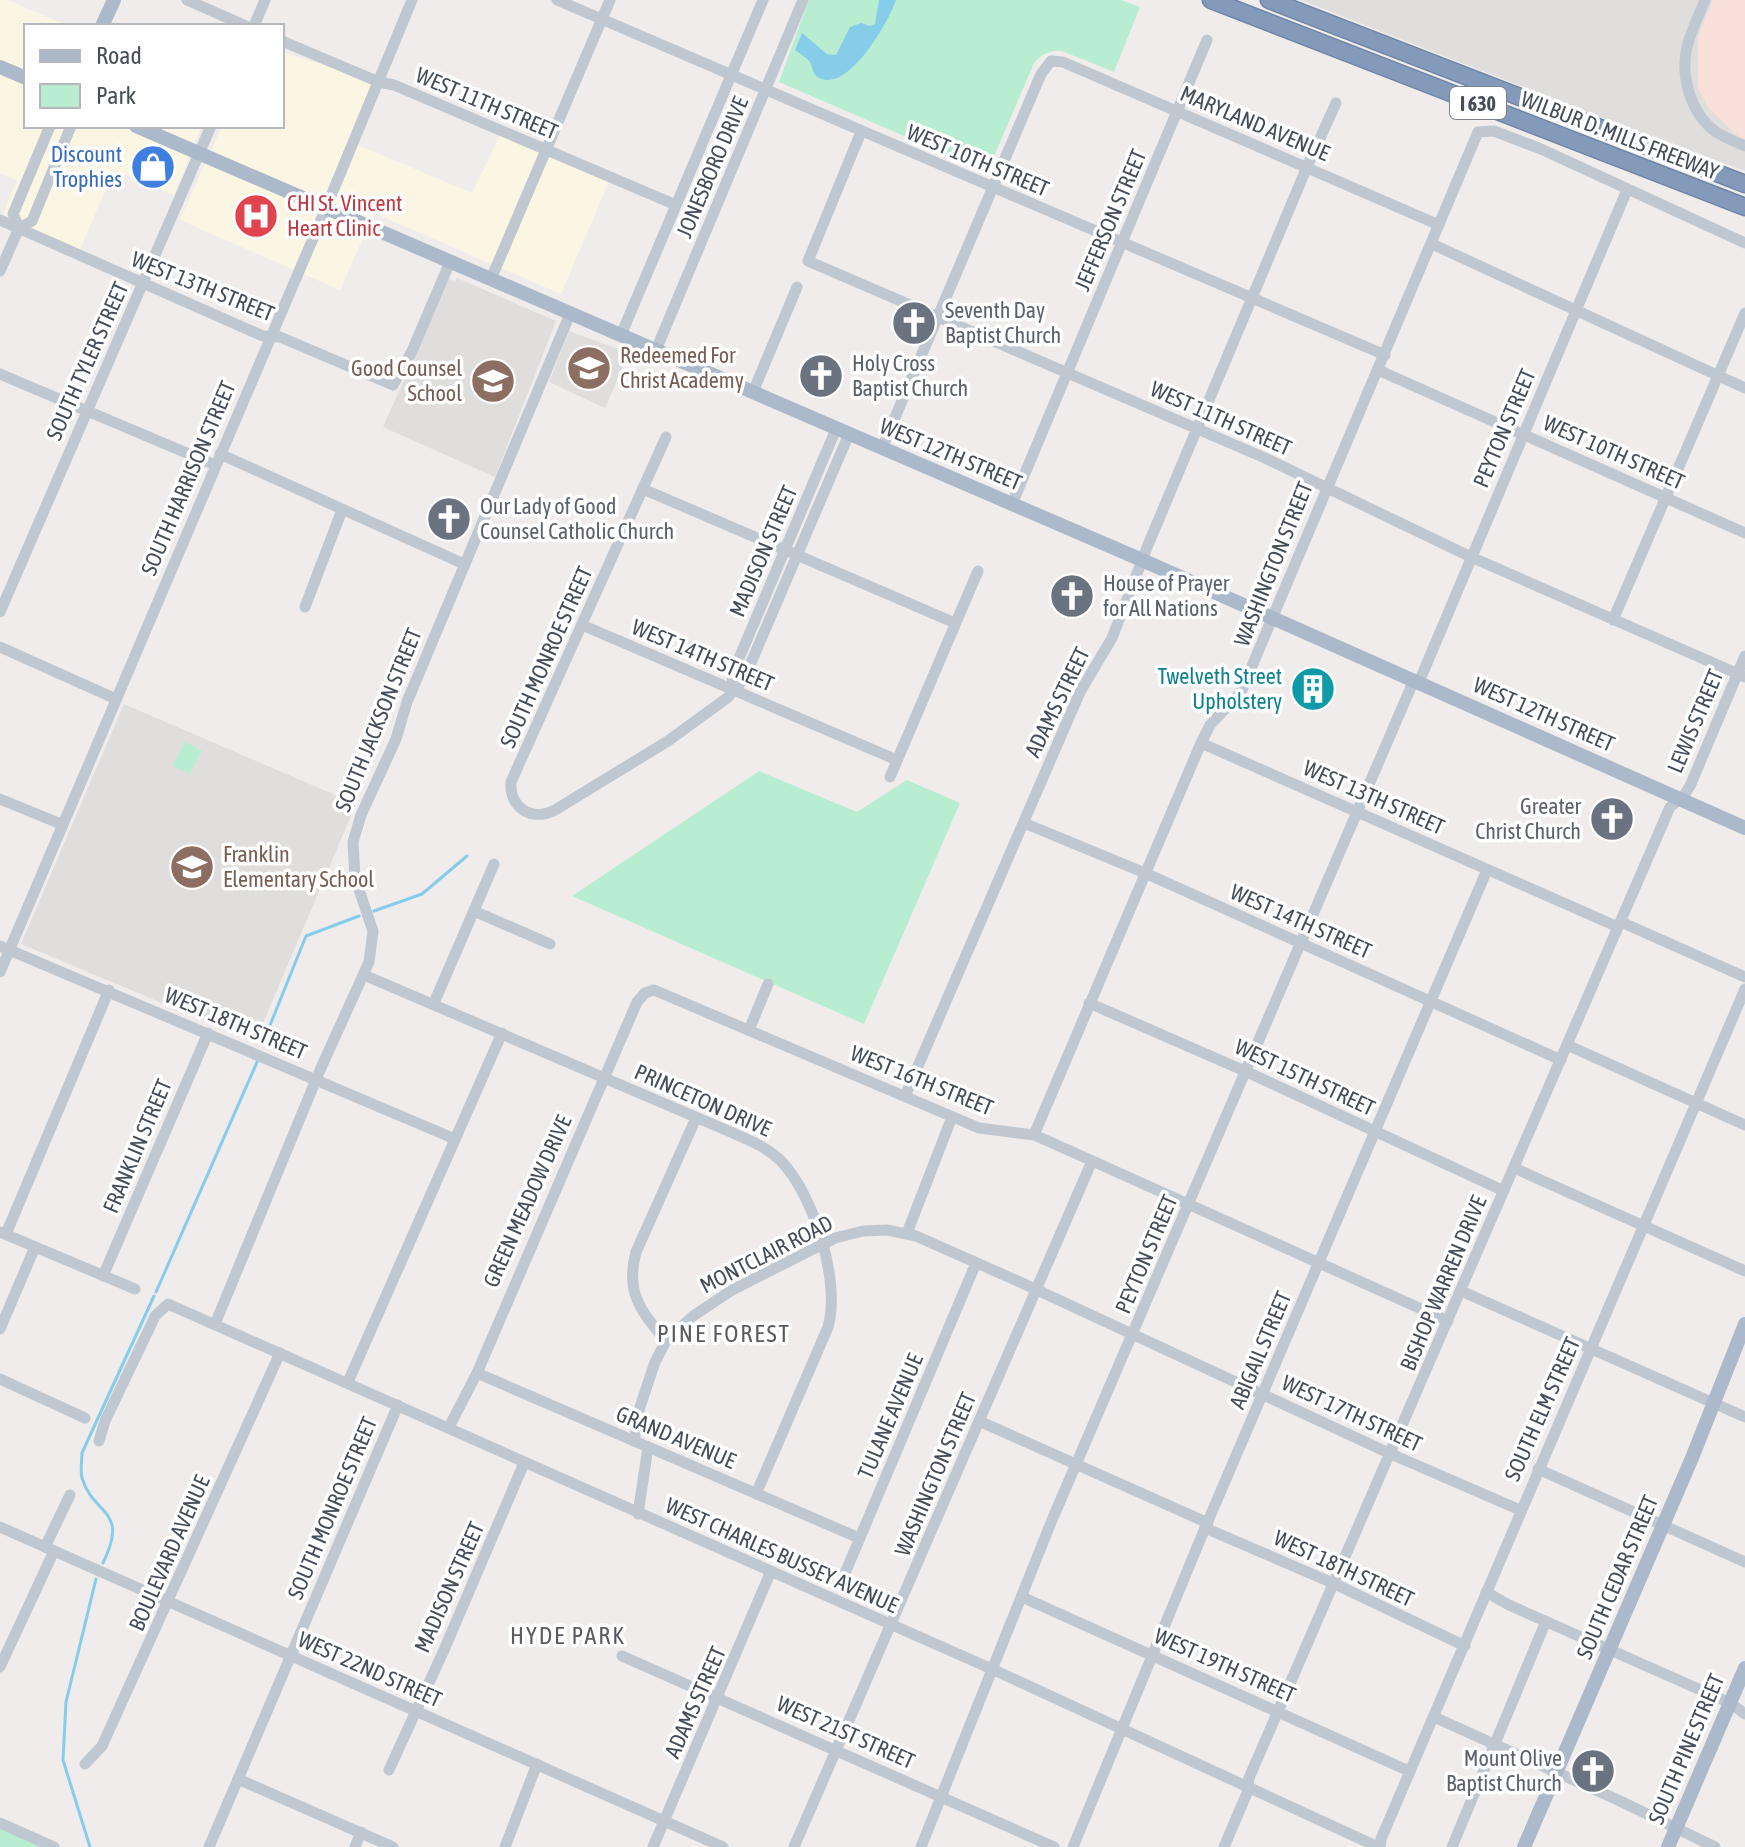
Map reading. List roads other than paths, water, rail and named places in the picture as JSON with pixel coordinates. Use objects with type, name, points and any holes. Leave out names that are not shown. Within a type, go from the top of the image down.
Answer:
[{"type":"highway","name":"WILBUR D. MILLS FREEWAY","points":[[1211,0],[1745,209]]},
{"type":"highway","name":"WILBUR D. MILLS FREEWAY","points":[[1269,0],[1745,184]]},
{"type":"main road","points":[[103,24],[114,0]]},
{"type":"main road","points":[[0,67],[24,77]]},
{"type":"main road","name":"WEST 12TH STREET","points":[[140,128],[1142,560],[1745,828]]},
{"type":"main road","name":"SOUTH CEDAR STREET","points":[[1524,1847],[1663,1525],[1745,1324]]},
{"type":"main road","name":"SOUTH PINE STREET","points":[[1668,1847],[1745,1668]]},
{"type":"street","points":[[187,0],[241,24]]},
{"type":"street","points":[[255,24],[265,0]]},
{"type":"street","name":"SOUTH HARRISON STREET","points":[[0,972],[5,948],[116,699],[412,0]]},
{"type":"street","name":"WEST 10TH STREET","points":[[557,0],[1385,355]]},
{"type":"street","points":[[491,279],[610,0]]},
{"type":"street","name":"JONESBORO DRIVE","points":[[621,335],[729,74],[763,0]]},
{"type":"street","name":"JONESBORO DRIVE","points":[[656,350],[803,0]]},
{"type":"street","points":[[1705,0],[1687,49],[1688,91],[1699,114],[1710,127],[1745,146]]},
{"type":"street","name":"JEFFERSON STREET","points":[[1012,504],[1207,40]]},
{"type":"street","name":"WEST 11TH STREET","points":[[284,42],[379,82],[394,85],[676,205]]},
{"type":"street","name":"MARYLAND AVENUE","points":[[992,186],[1046,64],[1054,60],[1439,225]]},
{"type":"street","name":"ADAMS STREET","points":[[905,1096],[1080,692],[1112,638],[1142,560],[1336,103]]},
{"type":"street","points":[[19,228],[13,214],[49,128]]},
{"type":"street","points":[[0,271],[19,228],[32,221],[70,128]]},
{"type":"street","name":"SOUTH TYLER STREET","points":[[0,612],[210,128]]},
{"type":"street","name":"WASHINGTON STREET","points":[[1034,1135],[1201,743],[1210,725],[1241,692],[1478,132],[1494,131],[1586,169],[1627,190]]},
{"type":"street","name":"WEST 11TH STREET","points":[[861,132],[808,261],[1198,428],[1471,557],[1741,675]]},
{"type":"street","points":[[882,448],[992,186]]},
{"type":"street","points":[[1627,190],[1745,243]]},
{"type":"street","name":"PEYTON STREET","points":[[921,1847],[1077,1464],[1627,190]]},
{"type":"street","name":"WEST 13TH STREET","points":[[0,220],[263,336],[280,337],[393,385],[412,351],[450,262]]},
{"type":"street","points":[[1432,244],[1745,388]]},
{"type":"street","points":[[753,392],[797,287]]},
{"type":"street","points":[[1613,620],[1745,313]]},
{"type":"street","name":"SOUTH JACKSON STREET","points":[[215,1324],[316,1079],[364,975],[373,940],[353,866],[356,828],[396,739],[407,702],[570,314]]},
{"type":"street","name":"WEST 10TH STREET","points":[[1378,370],[1745,533]]},
{"type":"street","points":[[0,374],[86,411],[342,510],[464,564]]},
{"type":"street","name":"MADISON STREET","points":[[733,690],[732,675],[785,550],[843,432]]},
{"type":"street","name":"MADISON STREET","points":[[518,806],[545,815],[555,810],[668,741],[727,698],[744,679],[798,555],[843,432]]},
{"type":"street","name":"SOUTH MONROE STREET","points":[[518,806],[510,794],[511,782],[666,437]]},
{"type":"street","points":[[643,489],[955,623]]},
{"type":"street","points":[[305,607],[342,510]]},
{"type":"street","points":[[890,777],[978,571]]},
{"type":"street","name":"WEST 14TH STREET","points":[[582,625],[897,760]]},
{"type":"street","points":[[0,647],[116,699]]},
{"type":"street","name":"LEWIS STREET","points":[[1679,799],[1690,786],[1741,675],[1745,656]]},
{"type":"street","name":"WEST 13TH STREET","points":[[1201,743],[1487,870],[1745,977]]},
{"type":"street","points":[[0,799],[61,824]]},
{"type":"street","name":"BISHOP WARREN DRIVE","points":[[1247,1786],[1670,807],[1679,799]]},
{"type":"street","name":"WEST 14TH STREET","points":[[1024,823],[1145,873],[1561,1060]]},
{"type":"street","points":[[434,1003],[494,864]]},
{"type":"street","name":"ABIGAIL STREET","points":[[1073,1847],[1487,870]]},
{"type":"street","points":[[474,911],[550,944]]},
{"type":"street","name":"WEST 18TH STREET","points":[[5,948],[455,1139]]},
{"type":"street","name":"PRINCETON DRIVE","points":[[364,975],[762,1147],[782,1162],[796,1182],[819,1230],[833,1306],[756,1494]]},
{"type":"street","points":[[749,1030],[768,984]]},
{"type":"street","name":"SOUTH ELM STREET","points":[[1379,1847],[1520,1510],[1745,989]]},
{"type":"street","points":[[109,990],[3,1233],[135,1289]]},
{"type":"street","name":"WEST 16TH STREET","points":[[645,993],[660,991],[979,1128],[1034,1135],[1448,1321]]},
{"type":"street","name":"GREEN MEADOW DRIVE","points":[[449,1427],[477,1373],[637,1002],[645,993]]},
{"type":"street","name":"WEST 15TH STREET","points":[[1089,1003],[1504,1191]]},
{"type":"street","name":"FRANKLIN STREET","points":[[103,1276],[208,1033]]},
{"type":"street","name":"SOUTH MONROE STREET","points":[[348,1382],[502,1033]]},
{"type":"street","points":[[1567,1045],[1745,1125]]},
{"type":"street","points":[[907,1233],[952,1117]]},
{"type":"street","points":[[666,1341],[637,1302],[633,1267],[636,1252],[696,1118]]},
{"type":"street","name":"WASHINGTON STREET","points":[[794,1847],[1092,1161]]},
{"type":"street","points":[[1514,1168],[1745,1271]]},
{"type":"street","name":"MONTCLAIR ROAD","points":[[634,1441],[646,1386],[666,1341],[713,1301],[835,1238],[863,1231],[907,1233],[1036,1290]]},
{"type":"street","points":[[0,1329],[35,1247]]},
{"type":"street","name":"TULANE AVENUE","points":[[840,1585],[976,1263]]},
{"type":"street","name":"WEST 17TH STREET","points":[[1036,1290],[1391,1454],[1520,1510]]},
{"type":"street","points":[[1461,1291],[1745,1417]]},
{"type":"street","name":"WEST CHARLES BUSSEY AVENUE","points":[[99,1441],[105,1421],[155,1316],[168,1304],[994,1670],[1379,1847]]},
{"type":"street","name":"BOULEVARD AVENUE","points":[[85,1764],[102,1746],[280,1353]]},
{"type":"street","name":"GRAND AVENUE","points":[[477,1373],[859,1538]]},
{"type":"street","points":[[0,1379],[85,1418]]},
{"type":"street","name":"SOUTH MONROE STREET","points":[[209,1847],[398,1405]]},
{"type":"street","name":"WEST 18TH STREET","points":[[979,1421],[1465,1646]]},
{"type":"street","points":[[638,1514],[648,1447]]},
{"type":"street","name":"MADISON STREET","points":[[389,1770],[524,1463]]},
{"type":"street","points":[[1538,1469],[1745,1562]]},
{"type":"street","points":[[0,1667],[70,1495]]},
{"type":"street","name":"WEST 22ND STREET","points":[[0,1527],[723,1847]]},
{"type":"street","name":"ADAMS STREET","points":[[653,1847],[771,1571]]},
{"type":"street","points":[[1486,1592],[1730,1703],[1745,1714]]},
{"type":"street","name":"WEST 19TH STREET","points":[[1022,1597],[1409,1771]]},
{"type":"street","points":[[1452,1847],[1546,1621]]},
{"type":"street","name":"WEST 21ST STREET","points":[[622,1656],[1054,1847]]},
{"type":"street","points":[[1434,1717],[1715,1847]]},
{"type":"street","points":[[505,1847],[537,1764]]},
{"type":"street","points":[[238,1779],[393,1847]]},
{"type":"street","points":[[1224,1847],[1247,1786]]},
{"type":"street","points":[[0,1823],[54,1847]]},
{"type":"street","points":[[355,1847],[361,1832]]},
{"type":"water","points":[[879,0],[896,0],[866,52],[843,75],[831,80],[819,78],[810,62],[795,50],[802,33],[827,54],[836,55],[850,27],[861,23],[875,24]]},
{"type":"waterway","points":[[374,911],[422,894],[467,856]]},
{"type":"waterway","points":[[262,1045],[306,936],[359,916]]},
{"type":"waterway","points":[[156,1292],[258,1060]]},
{"type":"waterway","points":[[103,1563],[113,1532],[107,1514],[87,1490],[81,1475],[82,1453],[154,1296]]},
{"type":"waterway","points":[[90,1847],[63,1760],[66,1702],[96,1579]]},
{"type":"place","name":"Discount Trophies","points":[[153,167]]},
{"type":"place","name":"CHI St. Vincent Heart Clinic","points":[[256,216]]},
{"type":"place","name":"Seventh Day Baptist Church","points":[[914,323]]},
{"type":"place","name":"Redeemed For Christ Academy","points":[[589,368]]},
{"type":"place","name":"Holy Cross Baptist Church","points":[[821,376]]},
{"type":"place","name":"Good Counsel School","points":[[493,381]]},
{"type":"place","name":"Our Lady of Good Counsel Catholic Church","points":[[449,519]]},
{"type":"place","name":"House of Prayer for All Nations","points":[[1072,596]]},
{"type":"place","name":"Twelveth Street Upholstery","points":[[1313,689]]},
{"type":"place","name":"Greater Christ Church","points":[[1612,819]]},
{"type":"place","name":"Franklin Elementary School","points":[[192,867]]},
{"type":"place","name":"Mount Olive Baptist Church","points":[[1593,1771]]},
{"type":"district","name":"PINE FOREST","points":[[724,1333]]},
{"type":"district","name":"HYDE PARK","points":[[568,1635]]}]
